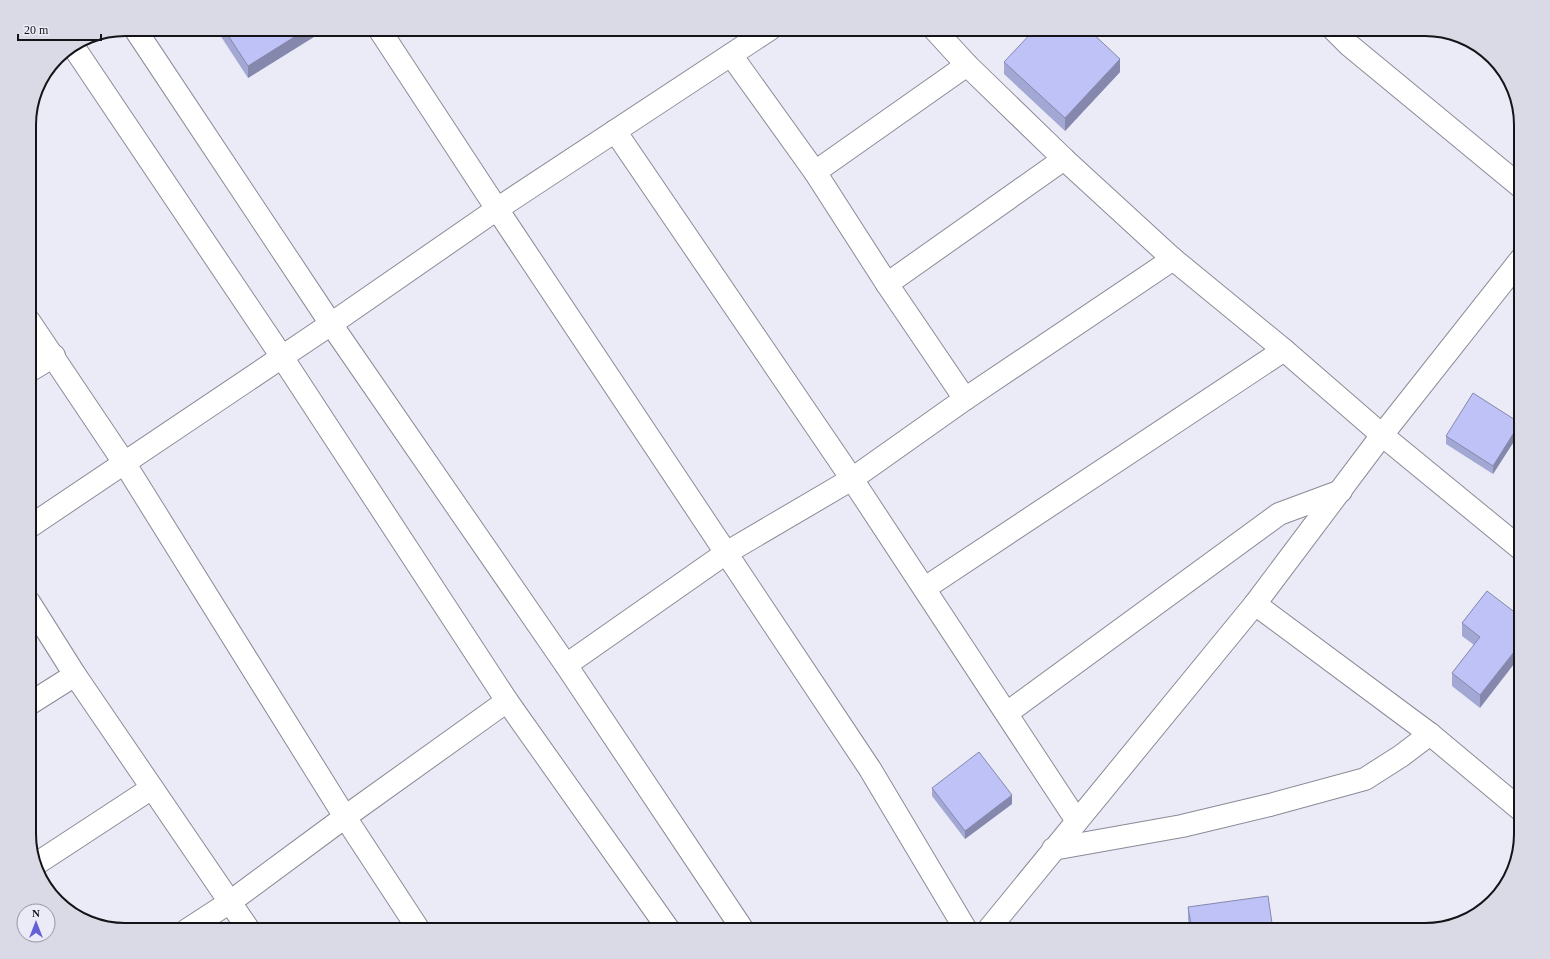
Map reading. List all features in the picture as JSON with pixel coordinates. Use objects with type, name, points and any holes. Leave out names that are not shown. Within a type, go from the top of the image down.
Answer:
[{"type":"street","points":[[140,36],[331,324],[566,665],[738,923]]},
{"type":"street","points":[[384,36],[870,769],[962,923]]},
{"type":"street","points":[[36,522],[125,464],[331,324],[497,209],[760,36]]},
{"type":"street","points":[[940,36],[967,65],[1064,159],[1173,259],[1284,350],[1382,435],[1514,543]]},
{"type":"street","points":[[1340,36],[1514,181]]},
{"type":"street","points":[[76,50],[282,357],[507,701],[664,923]]},
{"type":"street","points":[[732,55],[815,172],[887,284],[965,399]]},
{"type":"street","points":[[815,172],[967,65]]},
{"type":"street","points":[[615,131],[925,588],[1077,821]]},
{"type":"street","points":[[887,284],[1064,159]]},
{"type":"street","points":[[566,665],[726,553],[852,479],[965,399],[1173,259]]},
{"type":"street","points":[[994,923],[1256,604],[1382,435],[1514,269]]},
{"type":"street","points":[[36,330],[125,464],[345,817],[414,923]]},
{"type":"street","points":[[925,588],[1284,350]]},
{"type":"street","points":[[36,367],[54,356]]},
{"type":"street","points":[[1006,713],[1278,514],[1341,491]]},
{"type":"street","points":[[1256,604],[1430,734],[1514,804]]},
{"type":"street","points":[[36,613],[75,675],[244,923]]},
{"type":"street","points":[[36,700],[75,675]]},
{"type":"street","points":[[198,923],[230,902],[345,817],[507,701]]},
{"type":"street","points":[[1053,849],[1182,826],[1270,805],[1365,779],[1401,756],[1430,734]]},
{"type":"street","points":[[40,861],[152,788]]},
{"type":"building","points":[[229,36],[296,36],[248,66]]},
{"type":"building","points":[[1028,36],[1095,36],[1120,59],[1065,118],[1004,62]]},
{"type":"building","points":[[1473,393],[1514,419],[1514,433],[1493,466],[1446,436]]},
{"type":"building","points":[[1487,591],[1514,612],[1514,652],[1480,695],[1452,673],[1480,637],[1462,623]]},
{"type":"building","points":[[979,752],[1012,795],[965,831],[932,788]]},
{"type":"building","points":[[1268,896],[1272,923],[1191,923],[1188,907]]}]
